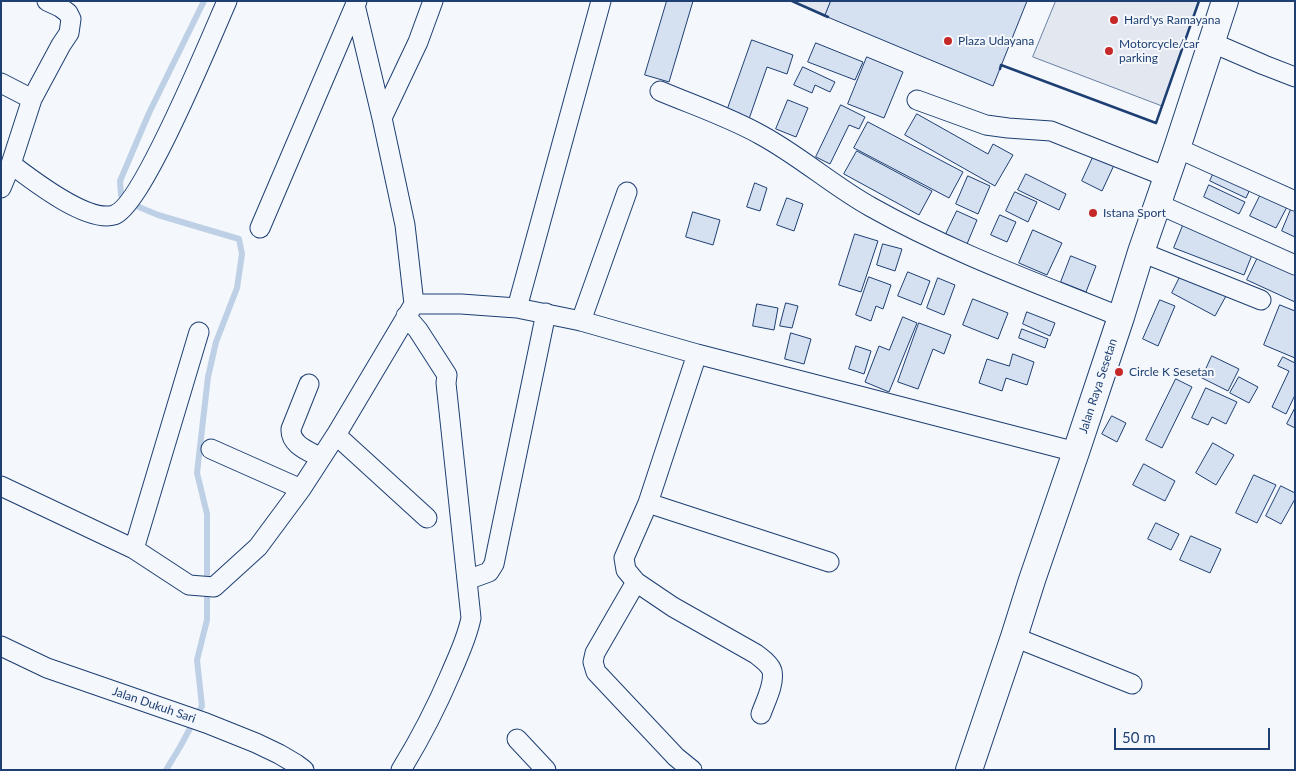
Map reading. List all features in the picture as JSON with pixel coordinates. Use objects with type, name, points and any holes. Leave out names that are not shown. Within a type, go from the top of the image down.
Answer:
[{"type":"main road","name":"Jalan Raya Sesetan","points":[[968,770],[1213,43],[1225,1]]},
{"type":"street","points":[[1,188],[11,164],[32,99],[69,33],[71,19],[68,13],[47,1]]},
{"type":"street","points":[[11,164],[40,186],[73,206],[99,216],[114,215],[122,210],[132,198],[162,147],[227,1]]},
{"type":"street","points":[[382,118],[418,42],[433,1]]},
{"type":"street","points":[[517,308],[601,1]]},
{"type":"street","points":[[356,3],[404,225],[410,310],[418,330],[447,375],[446,383],[471,618],[467,636],[442,695],[401,770]]},
{"type":"street","points":[[260,228],[356,3]]},
{"type":"street","points":[[1213,43],[1295,77]]},
{"type":"street","points":[[1,83],[32,99]]},
{"type":"street","points":[[660,91],[760,134],[796,156],[870,207],[937,242],[1121,317]]},
{"type":"street","points":[[917,100],[986,125],[1051,131],[1167,177]]},
{"type":"street","points":[[1177,148],[1295,201]]},
{"type":"street","points":[[581,321],[627,192]]},
{"type":"street","points":[[1158,204],[1295,266]]},
{"type":"street","points":[[1141,252],[1261,300]]},
{"type":"street","points":[[410,310],[461,304],[517,308],[546,313],[1076,452]]},
{"type":"street","points":[[1,486],[134,549],[189,585],[214,587],[258,547],[301,489],[322,458],[410,310]]},
{"type":"street","points":[[467,580],[489,572],[494,564],[546,313]]},
{"type":"street","points":[[134,549],[199,332]]},
{"type":"street","points":[[697,354],[648,503],[624,558],[626,570],[636,582],[673,607],[756,654],[766,662],[772,671],[771,685],[761,714]]},
{"type":"street","points":[[309,384],[291,429],[291,436],[296,443],[322,458]]},
{"type":"street","points":[[336,435],[427,518]]},
{"type":"street","points":[[210,450],[301,489]]},
{"type":"street","points":[[648,503],[829,562]]},
{"type":"street","points":[[636,582],[595,653],[593,662],[596,672],[676,757],[692,770]]},
{"type":"street","points":[[1014,637],[1132,684]]},
{"type":"street","name":"Jalan Dukuh Sari","points":[[1,646],[47,668],[206,723],[256,743],[279,754],[304,770]]},
{"type":"street","points":[[517,738],[546,770]]},
{"type":"shaded area","points":[[792,1],[831,1],[825,16]]},
{"type":"shaded area","name":"Motorcycle/car parking","points":[[1056,1],[1199,1],[1162,106],[1033,57]]},
{"type":"building","points":[[667,1],[693,1],[669,82],[645,75]]},
{"type":"building","name":"Plaza Udayana","points":[[831,1],[1027,1],[993,86],[825,16]]},
{"type":"building","points":[[752,40],[793,55],[787,74],[767,67],[749,119],[727,111]]},
{"type":"building","points":[[816,43],[863,62],[855,80],[808,62]]},
{"type":"building","points":[[867,57],[903,72],[884,118],[848,104]]},
{"type":"building","points":[[803,67],[835,82],[830,92],[815,85],[812,93],[794,85]]},
{"type":"building","points":[[788,100],[808,108],[796,137],[776,129]]},
{"type":"building","points":[[841,105],[865,117],[859,129],[849,125],[830,164],[816,157]]},
{"type":"building","points":[[917,114],[988,154],[993,144],[1013,155],[995,186],[905,135]]},
{"type":"building","points":[[868,122],[963,172],[949,198],[854,148]]},
{"type":"building","points":[[857,151],[932,191],[919,215],[844,174]]},
{"type":"building","points":[[1095,153],[1115,163],[1102,191],[1082,181]]},
{"type":"building","points":[[1215,170],[1251,187],[1246,198],[1210,181]]},
{"type":"building","points":[[1026,174],[1066,194],[1059,210],[1018,190]]},
{"type":"building","points":[[968,176],[990,186],[978,214],[956,204]]},
{"type":"building","points":[[755,183],[767,188],[760,211],[747,207]]},
{"type":"building","points":[[1209,185],[1245,202],[1239,214],[1204,197]]},
{"type":"building","points":[[1015,192],[1037,202],[1028,222],[1006,211]]},
{"type":"building","points":[[1262,192],[1288,205],[1276,228],[1250,216]]},
{"type":"building","points":[[787,198],[803,204],[794,231],[777,225]]},
{"type":"building","points":[[1292,207],[1295,208],[1295,237],[1282,231]]},
{"type":"building","points":[[957,211],[977,220],[967,244],[946,234]]},
{"type":"building","points":[[693,212],[720,220],[713,245],[686,237]]},
{"type":"building","points":[[1000,215],[1016,222],[1007,242],[991,235]]},
{"type":"building","points":[[1184,223],[1254,250],[1244,275],[1174,248]]},
{"type":"building","points":[[1033,230],[1062,243],[1047,275],[1019,263]]},
{"type":"building","points":[[855,234],[878,241],[861,292],[839,285]]},
{"type":"building","points":[[883,244],[902,249],[895,271],[877,265]]},
{"type":"building","points":[[1259,255],[1295,272],[1295,302],[1247,280]]},
{"type":"building","points":[[1071,256],[1096,266],[1086,292],[1061,282]]},
{"type":"building","points":[[908,272],[930,281],[921,305],[898,296]]},
{"type":"building","points":[[1182,273],[1226,296],[1215,316],[1172,293]]},
{"type":"building","points":[[869,277],[891,285],[883,309],[876,306],[871,321],[856,315]]},
{"type":"building","points":[[938,278],[955,285],[944,315],[927,308]]},
{"type":"building","points":[[973,299],[1008,313],[998,339],[963,325]]},
{"type":"building","points":[[1160,300],[1175,306],[1158,346],[1143,339]]},
{"type":"building","points":[[786,303],[798,306],[792,328],[780,326]]},
{"type":"building","points":[[757,304],[778,308],[774,330],[753,326]]},
{"type":"building","points":[[1280,305],[1295,311],[1295,358],[1264,345]]},
{"type":"building","points":[[1027,312],[1055,323],[1050,336],[1023,324]]},
{"type":"building","points":[[903,317],[917,323],[889,392],[865,382],[879,346],[889,350]]},
{"type":"building","points":[[919,323],[951,335],[944,354],[933,349],[918,389],[898,382]]},
{"type":"building","points":[[1022,329],[1048,339],[1045,348],[1019,338]]},
{"type":"building","points":[[791,333],[811,339],[804,364],[785,359]]},
{"type":"building","points":[[856,346],[871,351],[864,374],[849,369]]},
{"type":"building","points":[[1013,354],[1034,362],[1027,385],[1006,378],[1002,391],[979,383],[987,359],[1009,366]]},
{"type":"building","points":[[1212,356],[1239,369],[1228,391],[1202,378]]},
{"type":"building","points":[[1283,357],[1295,363],[1295,395],[1286,414],[1272,407],[1289,371],[1278,366]]},
{"type":"building","points":[[1239,377],[1258,387],[1249,403],[1230,393]]},
{"type":"building","points":[[1176,379],[1192,387],[1162,448],[1146,440]]},
{"type":"building","points":[[1206,388],[1237,402],[1226,424],[1212,417],[1208,425],[1192,418]]},
{"type":"building","points":[[1295,408],[1295,428],[1287,424]]},
{"type":"building","points":[[1112,416],[1126,423],[1117,442],[1102,434]]},
{"type":"building","points":[[1213,443],[1234,455],[1216,485],[1196,473]]},
{"type":"building","points":[[1144,464],[1175,481],[1165,501],[1133,485]]},
{"type":"building","points":[[1254,475],[1276,485],[1257,523],[1236,513]]},
{"type":"building","points":[[1281,486],[1295,493],[1295,499],[1281,524],[1266,516]]},
{"type":"building","points":[[1156,523],[1179,534],[1171,550],[1148,539]]},
{"type":"building","points":[[1191,536],[1221,549],[1210,573],[1180,560]]},
{"type":"waterway","points":[[166,770],[202,706],[197,660],[207,620],[207,514],[197,473],[208,377],[216,342],[237,288],[242,254],[239,239],[158,215],[132,204],[121,195],[120,181],[149,113],[204,1]]},
{"type":"wall","points":[[792,1],[828,17]]},
{"type":"wall","points":[[1000,69],[1001,65],[1156,123],[1199,1]]},
{"type":"place","name":"Hard'ys Ramayana","points":[[1114,20]]},
{"type":"place","name":"Plaza Udayana","points":[[948,41]]},
{"type":"place","name":"Motorcycle/car parking","points":[[1109,51]]},
{"type":"place","name":"Istana Sport","points":[[1093,213]]},
{"type":"place","name":"Circle K Sesetan","points":[[1119,372]]}]
